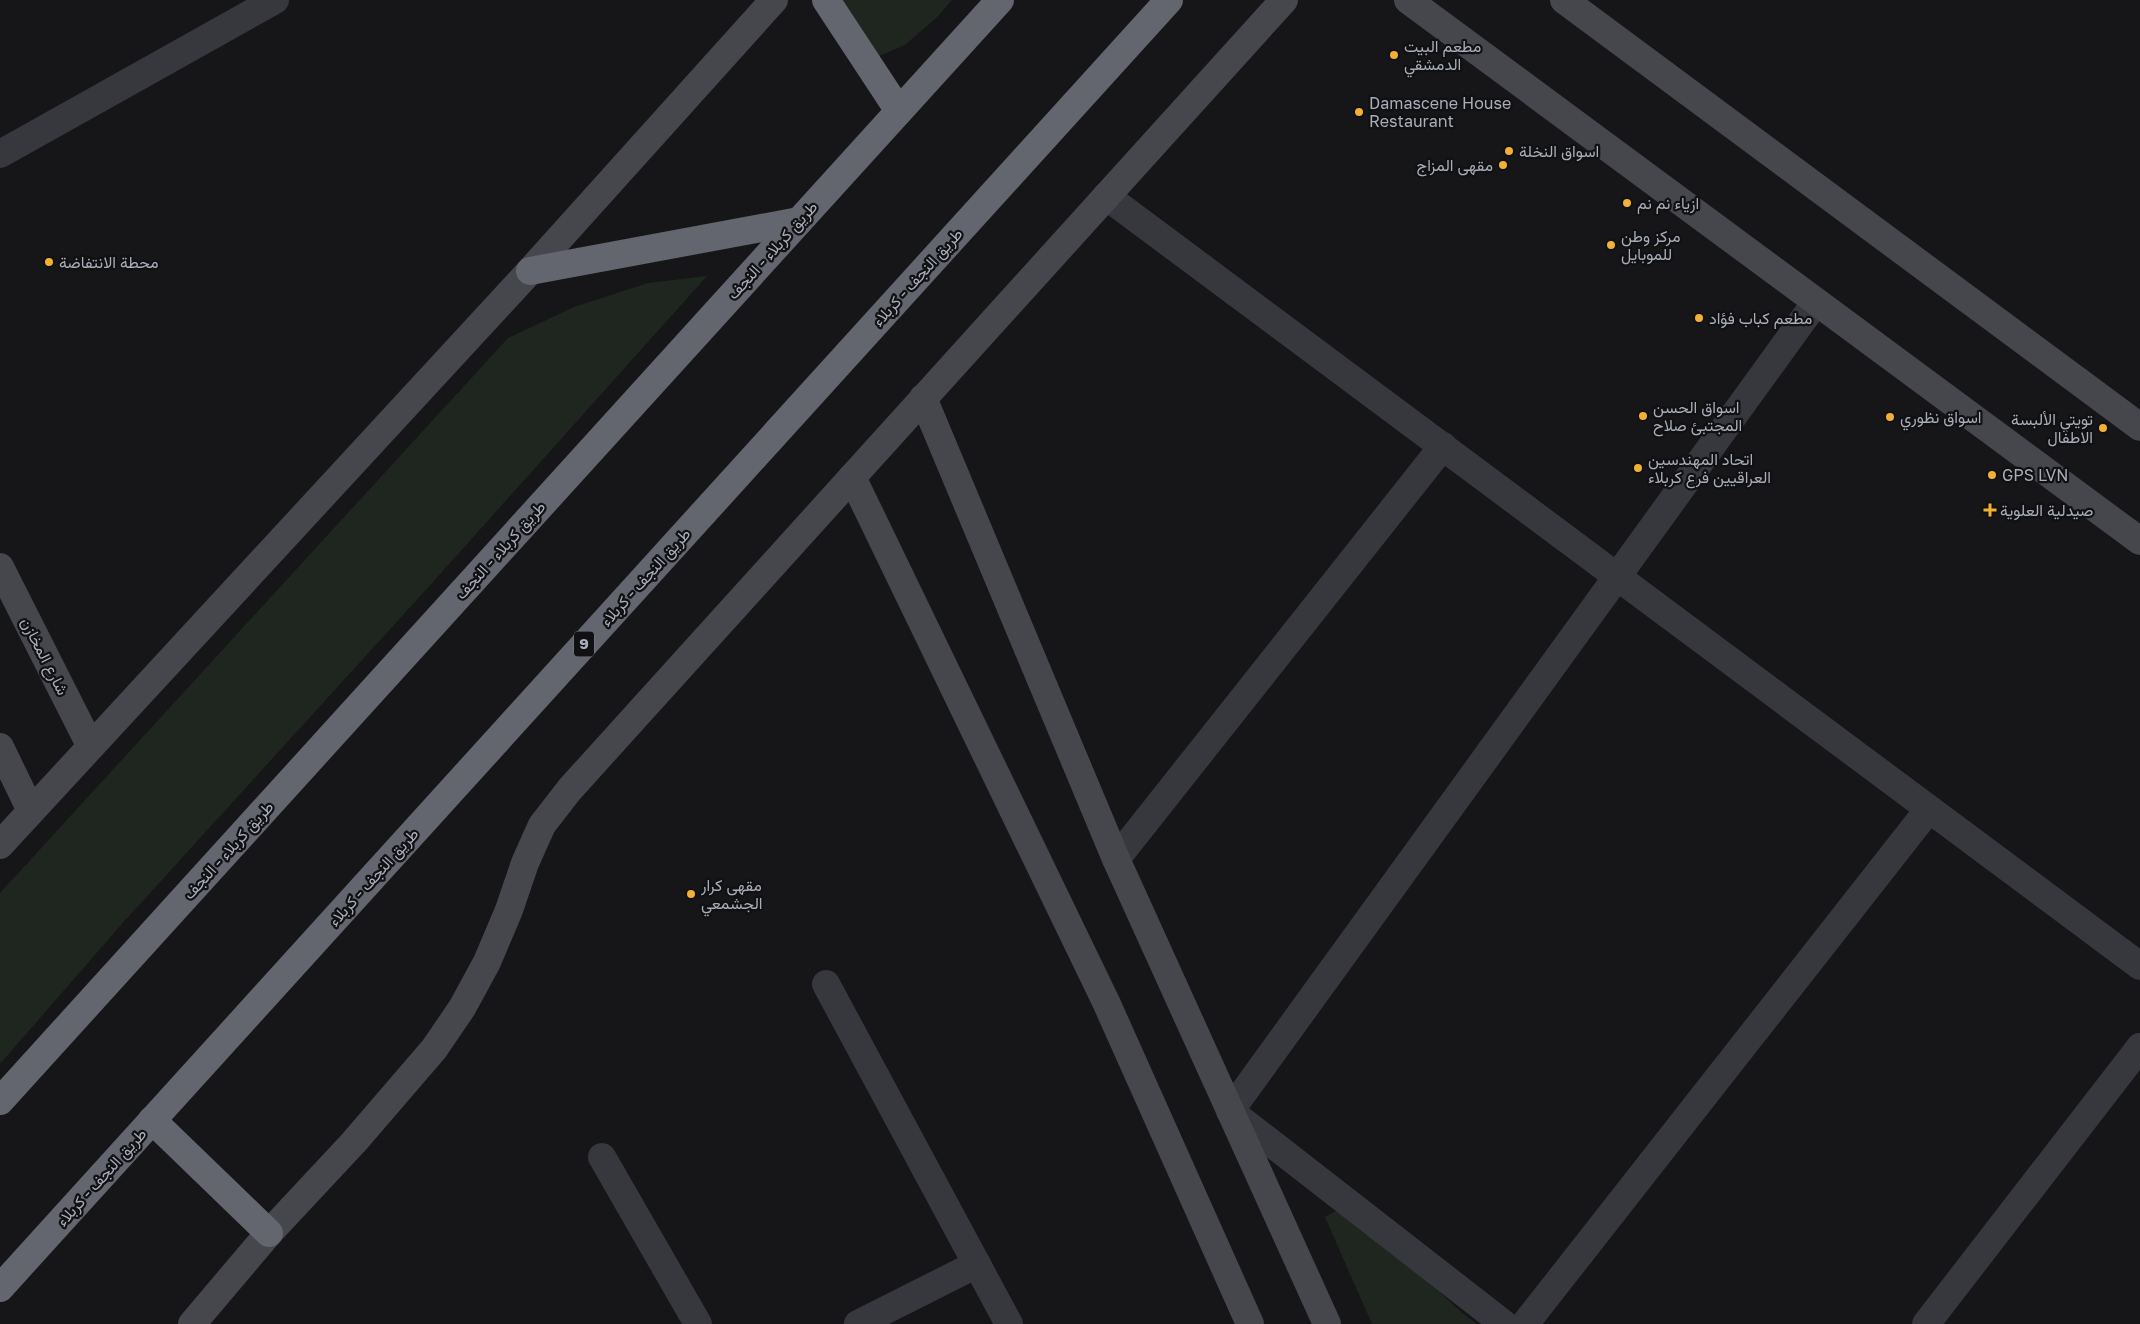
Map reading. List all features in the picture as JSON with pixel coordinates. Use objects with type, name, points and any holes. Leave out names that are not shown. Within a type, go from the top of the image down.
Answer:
[{"type":"highway","points":[[826,0],[899,111]]},
{"type":"highway","name":"طريق كربلاء - النجف","points":[[0,1101],[1000,0]]},
{"type":"highway","name":"طريق النجف - كربلاء","points":[[0,1288],[1169,0]]},
{"type":"highway","points":[[530,271],[799,220]]},
{"type":"highway","points":[[152,1120],[269,1234]]},
{"type":"street","points":[[0,845],[90,745],[530,271],[774,0]]},
{"type":"street","points":[[192,1324],[269,1234],[366,1128],[434,1049],[462,1008],[487,962],[509,910],[525,863],[542,825],[570,789],[1284,0]]},
{"type":"street","points":[[1408,0],[2140,541]]},
{"type":"street","points":[[1564,0],[2140,427]]},
{"type":"street","points":[[0,154],[268,2]]},
{"type":"street","points":[[1106,196],[2140,966]]},
{"type":"street","points":[[1230,1111],[1816,302]]},
{"type":"street","points":[[923,398],[1116,859],[1327,1324]]},
{"type":"street","points":[[1116,859],[1443,446]]},
{"type":"street","points":[[852,477],[1106,1002],[1250,1324]]},
{"type":"street","name":"شارع المخازن","points":[[0,567],[90,745]]},
{"type":"street","points":[[0,747],[31,811]]},
{"type":"street","points":[[1525,1324],[1929,809]]},
{"type":"street","points":[[826,984],[1009,1324]]},
{"type":"street","points":[[1926,1324],[2140,1046]]},
{"type":"street","points":[[1230,1111],[1504,1324]]},
{"type":"street","points":[[602,1156],[698,1324]]},
{"type":"street","points":[[858,1324],[977,1264]]},
{"type":"shaded area","points":[[843,0],[952,0],[937,17],[905,45],[879,56],[840,11]]},
{"type":"shaded area","points":[[707,276],[433,582],[120,926],[0,1064],[0,893],[508,338],[574,307],[648,283]]},
{"type":"shaded area","points":[[1347,1205],[1461,1312],[1477,1324],[1372,1324],[1325,1217]]},
{"type":"place","name":"مطعم البيت الدمشقي","points":[[1394,55]]},
{"type":"place","name":"Damascene House Restaurant","points":[[1359,112]]},
{"type":"place","name":"اسواق النخلة","points":[[1509,151]]},
{"type":"place","name":"مقهى المزاج","points":[[1503,165]]},
{"type":"place","name":"ازياء نم نم","points":[[1627,203]]},
{"type":"place","name":"مركز وطن للموبايل","points":[[1611,245]]},
{"type":"place","name":"محطة الانتفاضة","points":[[49,262]]},
{"type":"place","name":"مطعم كباب فؤاد","points":[[1699,318]]},
{"type":"place","name":"اسواق الحسن المجتبئ صلاح","points":[[1643,416]]},
{"type":"place","name":"اسواق نظوري","points":[[1890,417]]},
{"type":"place","name":"تويتي الألبسة الاطفال","points":[[2103,428]]},
{"type":"place","name":"اتحاد المهندسين العراقيين فرع كربلاء","points":[[1638,468]]},
{"type":"place","name":"GPS LVN","points":[[1992,475]]},
{"type":"place","name":"صيدلية العلوية","points":[[1990,510]]},
{"type":"place","name":"مقهى كرار الجشمعي","points":[[691,894]]}]
